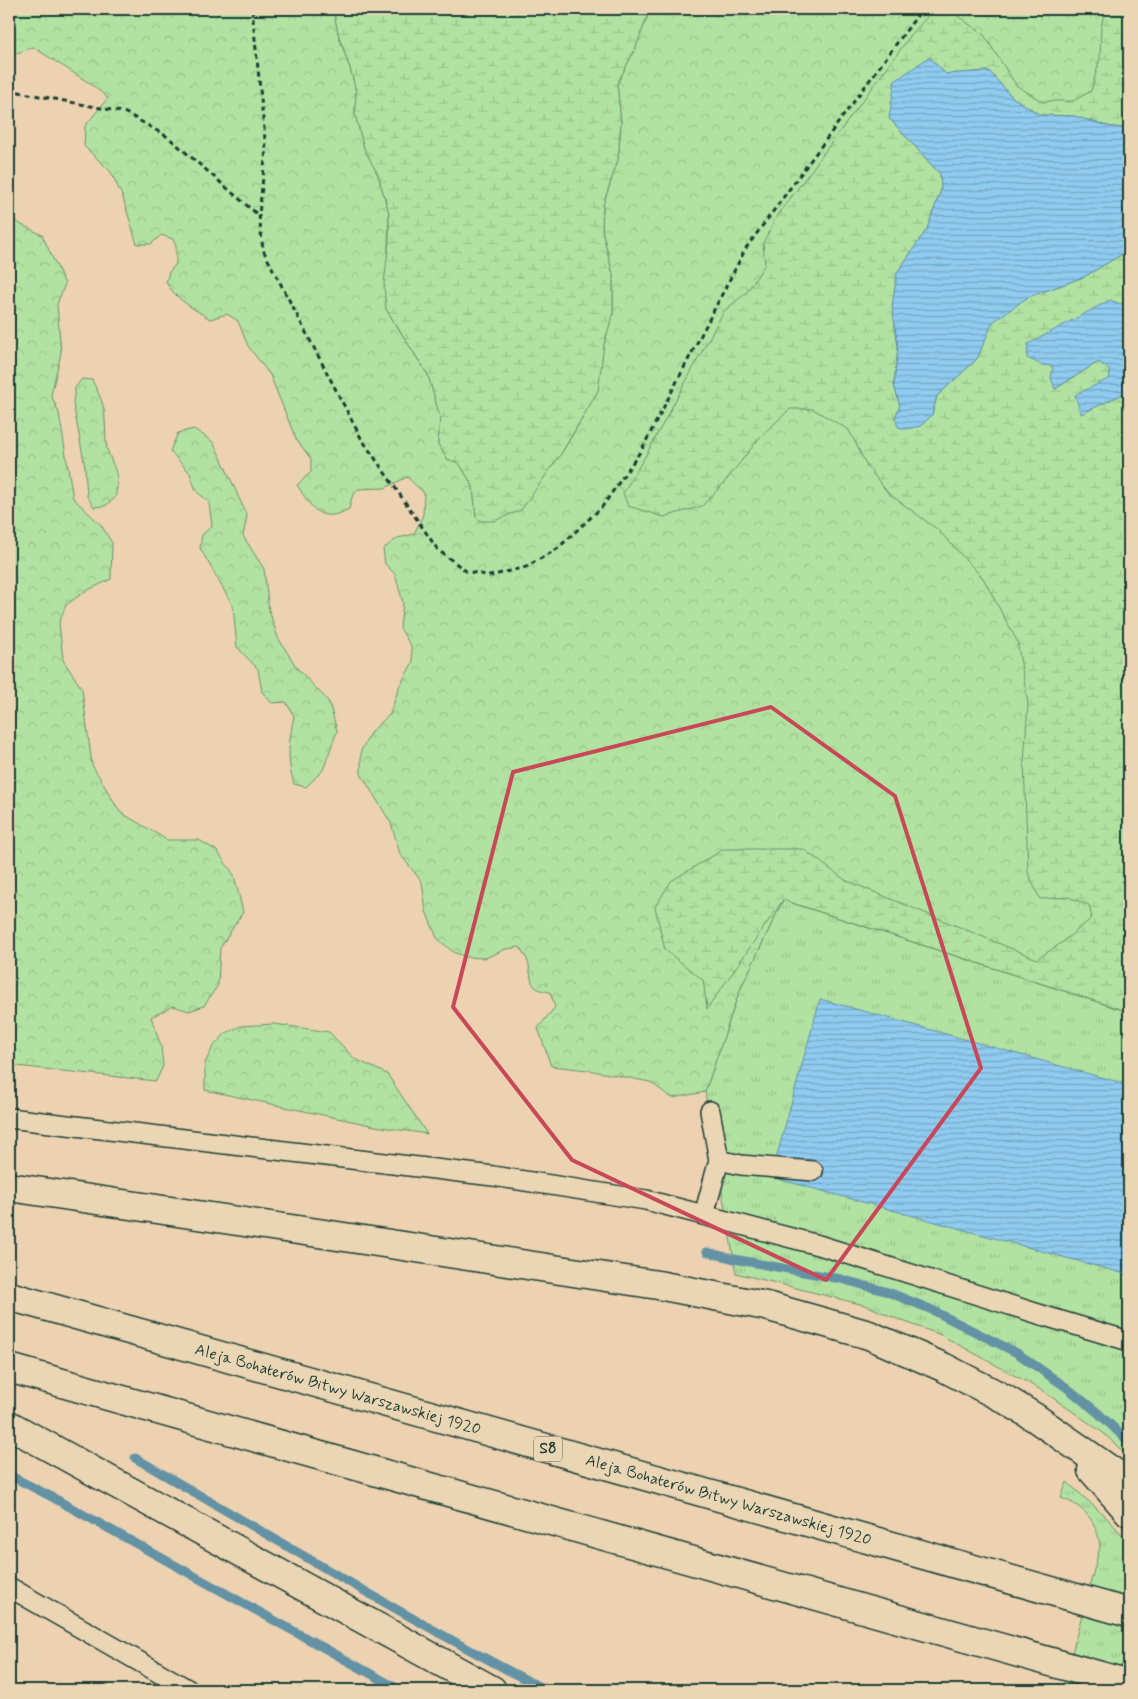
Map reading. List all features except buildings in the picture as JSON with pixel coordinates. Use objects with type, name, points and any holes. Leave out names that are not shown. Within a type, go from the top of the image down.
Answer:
[{"type":"highway","points":[[9,1187],[318,1232],[658,1285],[766,1306],[870,1335],[905,1349],[1003,1398],[1034,1417],[1129,1483]]},
{"type":"highway","name":"Aleja Bohaterów Bitwy Warszawskiej 1920","points":[[9,1296],[1129,1613]]},
{"type":"highway","points":[[9,1368],[1129,1684]]},
{"type":"highway","points":[[9,1426],[492,1690]]},
{"type":"highway","points":[[1066,1441],[1129,1512]]},
{"type":"lane","points":[[704,1215],[719,1160],[710,1111]]},
{"type":"lane","points":[[9,1118],[493,1176],[646,1200],[822,1246],[1129,1341]]},
{"type":"lane","points":[[719,1160],[741,1165],[813,1171]]},
{"type":"lane","points":[[9,1587],[189,1690]]},
{"type":"path","points":[[252,9],[266,149],[258,216],[263,250],[362,438],[438,550],[466,571],[490,576],[526,568],[557,549],[602,507],[642,449],[746,248],[922,9]]},
{"type":"path","points":[[9,90],[126,113],[168,137],[258,216]]},
{"type":"highlighted area","points":[[771,707],[895,796],[981,1068],[826,1280],[572,1160],[453,1007],[513,772]]},
{"type":"green space","points":[[9,9],[333,9],[339,37],[356,91],[355,114],[364,148],[378,175],[389,213],[386,309],[428,375],[440,417],[438,444],[447,459],[459,463],[473,486],[476,517],[541,481],[561,454],[582,419],[613,314],[613,275],[602,230],[603,205],[618,160],[621,122],[617,84],[636,47],[650,9],[1129,9],[1129,1012],[783,900],[739,992],[705,1092],[672,1098],[650,1082],[588,1070],[551,1066],[538,1028],[555,1007],[550,992],[538,989],[533,984],[528,962],[520,947],[506,949],[485,958],[466,957],[453,952],[437,938],[426,911],[422,882],[400,854],[391,823],[361,774],[361,751],[370,733],[390,714],[399,687],[413,662],[411,646],[400,628],[403,603],[395,574],[385,564],[383,549],[398,538],[414,534],[423,515],[424,493],[407,477],[385,488],[358,489],[352,497],[349,509],[339,514],[324,515],[312,507],[297,485],[311,472],[311,459],[296,439],[270,375],[248,346],[238,321],[227,314],[210,319],[174,294],[166,282],[169,272],[176,264],[176,247],[173,239],[161,235],[151,244],[137,244],[123,198],[111,172],[84,146],[85,126],[108,98],[91,84],[33,47],[9,56]]},
{"type":"green space","points":[[333,9],[650,9],[636,47],[617,84],[621,122],[618,160],[603,205],[602,230],[613,275],[613,314],[604,344],[598,391],[561,454],[521,510],[494,521],[481,521],[476,517],[473,486],[459,463],[447,459],[438,444],[440,417],[428,375],[386,309],[384,284],[389,242],[389,213],[378,175],[364,148],[355,114],[356,91],[339,37]]},
{"type":"green space","points":[[1105,9],[1129,9],[1129,129],[1107,126],[1074,116],[1040,115],[1012,97],[989,71],[946,74],[889,118],[940,174],[941,190],[927,229],[897,273],[893,306],[898,347],[894,385],[900,406],[895,418],[932,415],[937,396],[977,359],[992,322],[1028,297],[1084,277],[1129,250],[1129,299],[1042,365],[1054,366],[1055,389],[1098,362],[1109,369],[1111,378],[1081,414],[1129,391],[1129,1012],[783,900],[707,1009],[703,980],[665,950],[655,907],[671,881],[724,849],[803,849],[845,880],[1037,959],[1060,944],[1092,918],[1089,905],[1068,897],[1040,899],[1028,873],[1024,762],[1028,703],[1017,641],[983,578],[938,530],[888,493],[867,466],[849,430],[813,409],[790,409],[761,436],[723,484],[702,506],[664,517],[628,506],[623,493],[646,455],[724,311],[747,292],[765,264],[763,243],[776,218],[911,35],[929,15],[955,14],[984,35],[1016,85],[1041,101],[1073,101],[1091,91],[1100,58],[1101,27]]},
{"type":"green space","points":[[9,213],[18,223],[42,235],[65,284],[57,304],[61,353],[51,395],[59,413],[73,498],[101,525],[112,543],[111,579],[84,592],[66,605],[59,623],[63,660],[82,689],[92,765],[120,812],[167,840],[199,840],[217,851],[234,875],[243,912],[220,948],[218,985],[204,1006],[189,1011],[173,1006],[151,1017],[161,1046],[163,1066],[156,1081],[17,1066],[9,1063]]},
{"type":"green space","points":[[82,379],[92,380],[101,400],[105,415],[107,449],[117,477],[115,498],[105,506],[94,507],[87,496],[85,467],[73,403],[75,388]]},
{"type":"green space","points":[[194,429],[213,442],[247,516],[243,536],[264,569],[269,610],[278,638],[297,668],[329,702],[337,731],[323,770],[306,787],[294,784],[291,775],[289,758],[294,716],[286,702],[272,703],[262,692],[258,669],[237,647],[233,606],[200,548],[202,535],[212,526],[209,502],[196,491],[190,473],[170,451],[178,433]]},
{"type":"green space","points":[[783,900],[1129,1012],[1129,1457],[1102,1432],[1043,1391],[941,1335],[868,1306],[736,1273],[705,1092],[739,992]]},
{"type":"green space","points":[[274,1024],[329,1032],[355,1059],[387,1074],[427,1134],[375,1126],[205,1090],[205,1063],[213,1047],[226,1033],[241,1026]]},
{"type":"green space","points":[[1067,1482],[1106,1517],[1129,1542],[1129,1690],[1062,1690],[1100,1547],[1099,1538],[1089,1516],[1077,1506],[1061,1498]]},
{"type":"water","points":[[929,57],[946,74],[989,71],[1012,97],[1040,115],[1074,116],[1107,126],[1129,129],[1129,250],[1084,277],[1028,297],[993,322],[977,359],[937,396],[932,415],[921,426],[906,429],[898,427],[895,418],[900,406],[894,385],[898,347],[892,306],[897,273],[927,229],[941,190],[940,174],[889,118],[895,81]]},
{"type":"water","points":[[1129,299],[1129,316],[1124,319],[1129,329],[1129,358],[1126,361],[1129,367],[1129,391],[1081,414],[1075,395],[1110,378],[1109,369],[1098,362],[1055,389],[1051,378],[1053,366],[1042,365],[1027,358],[1028,344],[1110,300],[1121,304]]},
{"type":"water","points":[[820,999],[1129,1085],[1129,1275],[771,1177]]},
{"type":"waterway","points":[[707,1252],[734,1259],[841,1279],[888,1292],[930,1309],[1017,1353],[1066,1387],[1097,1412],[1129,1442]]},
{"type":"waterway","points":[[135,1458],[391,1606],[546,1690]]},
{"type":"waterway","points":[[9,1475],[400,1690]]}]
